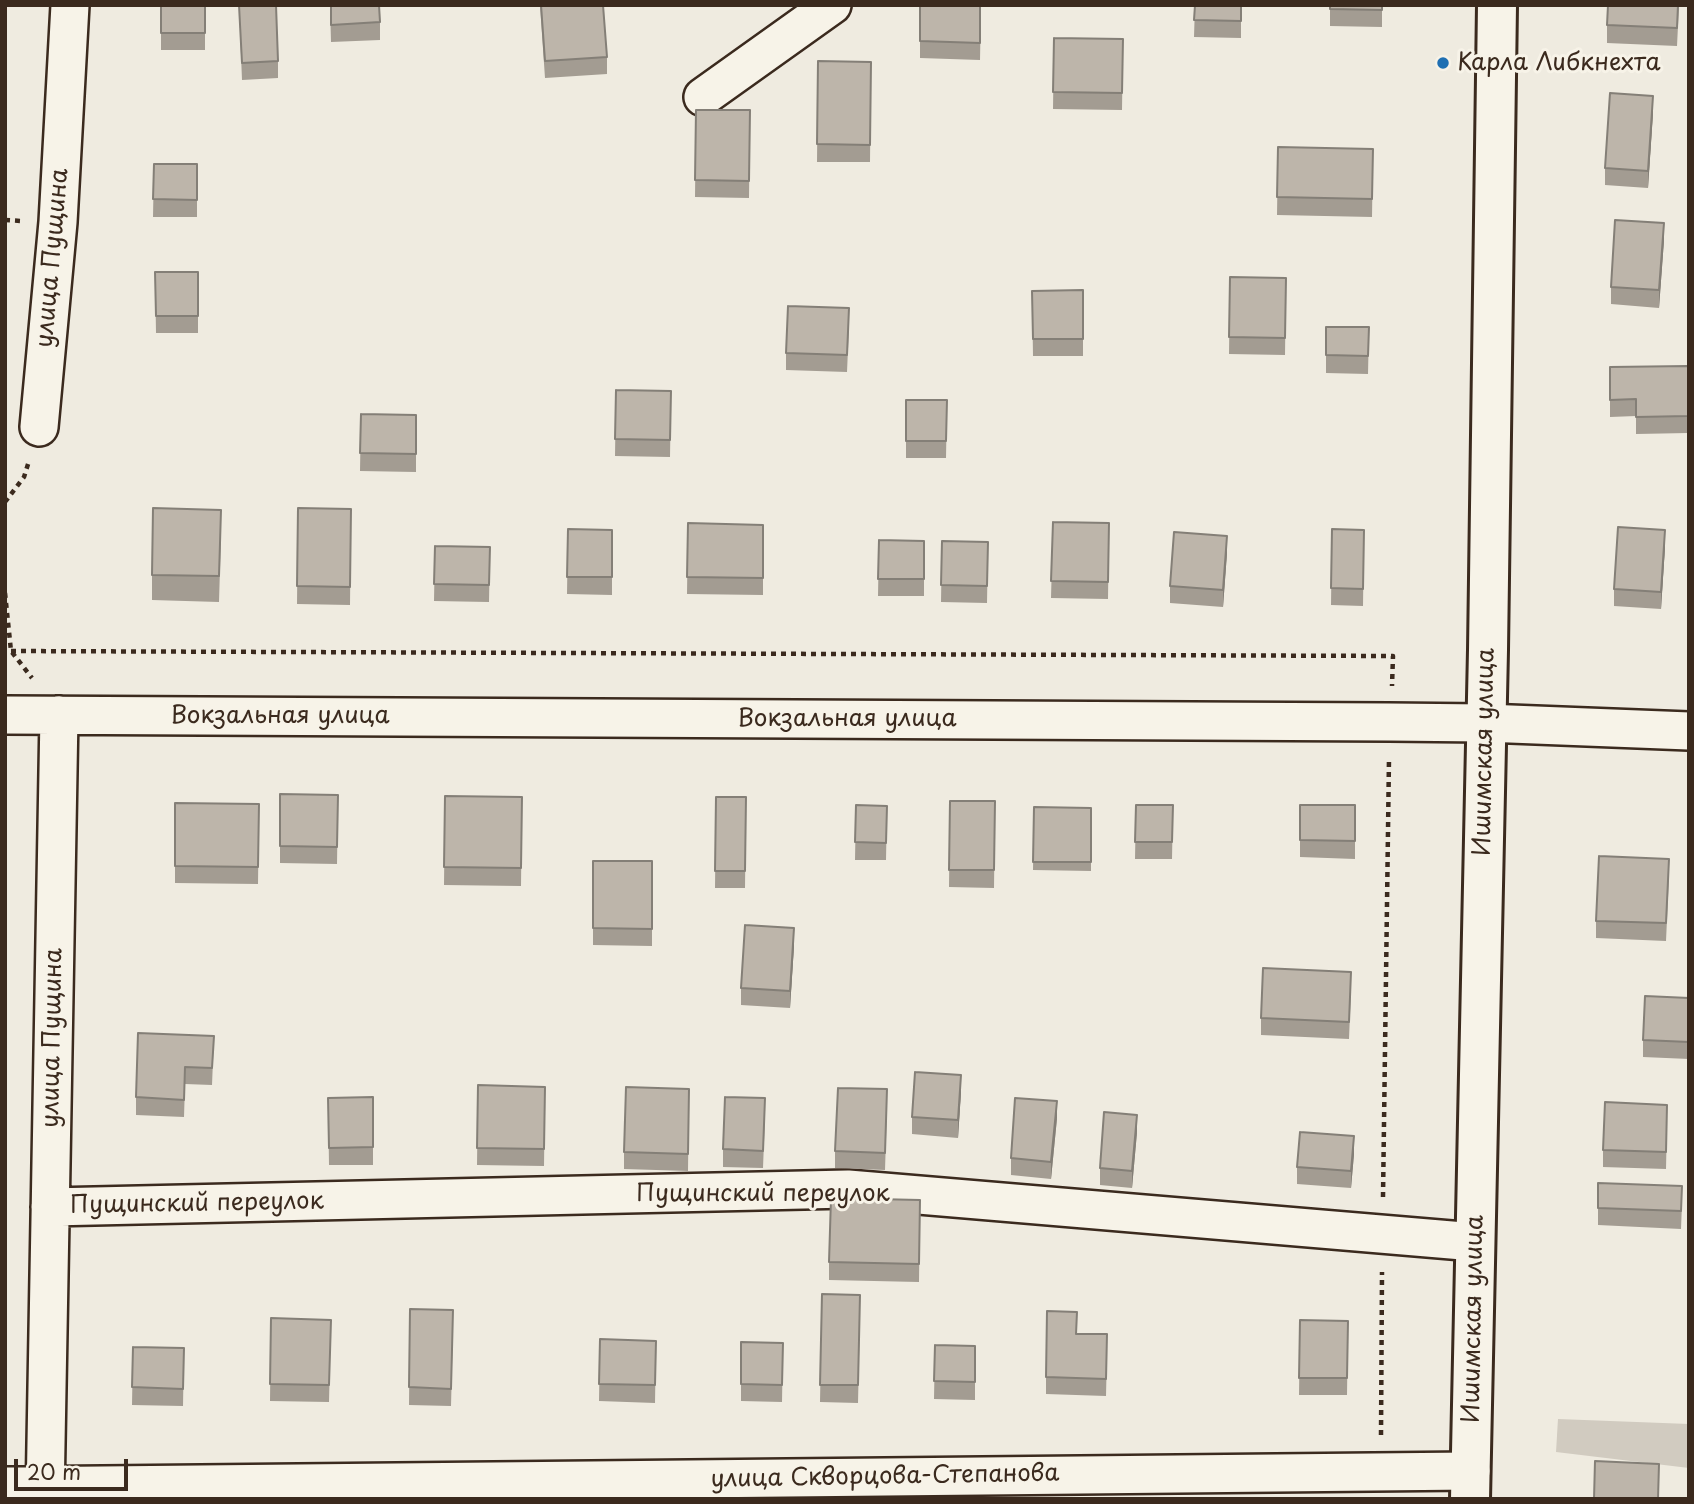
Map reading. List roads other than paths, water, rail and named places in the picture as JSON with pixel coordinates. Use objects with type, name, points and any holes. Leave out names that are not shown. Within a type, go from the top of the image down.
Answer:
[{"type":"main road","name":"Ишимская улица","points":[[1470,1485],[1497,5]]},
{"type":"street","name":"улица Пущина","points":[[38,427],[58,222],[70,5]]},
{"type":"street","points":[[703,97],[832,5]]},
{"type":"street","name":"Вокзальная улица","points":[[5,715],[1390,722],[1689,731]]},
{"type":"street","name":"улица Пущина","points":[[45,1492],[59,715]]},
{"type":"street","name":"Пущинский переулок","points":[[50,1207],[848,1189],[1475,1242]]},
{"type":"street","name":"улица Скворцова-Степанова","points":[[5,1486],[45,1492],[1381,1472],[1470,1485]]},
{"type":"place","name":"Карла Либкнехта","points":[[1443,63]]}]
